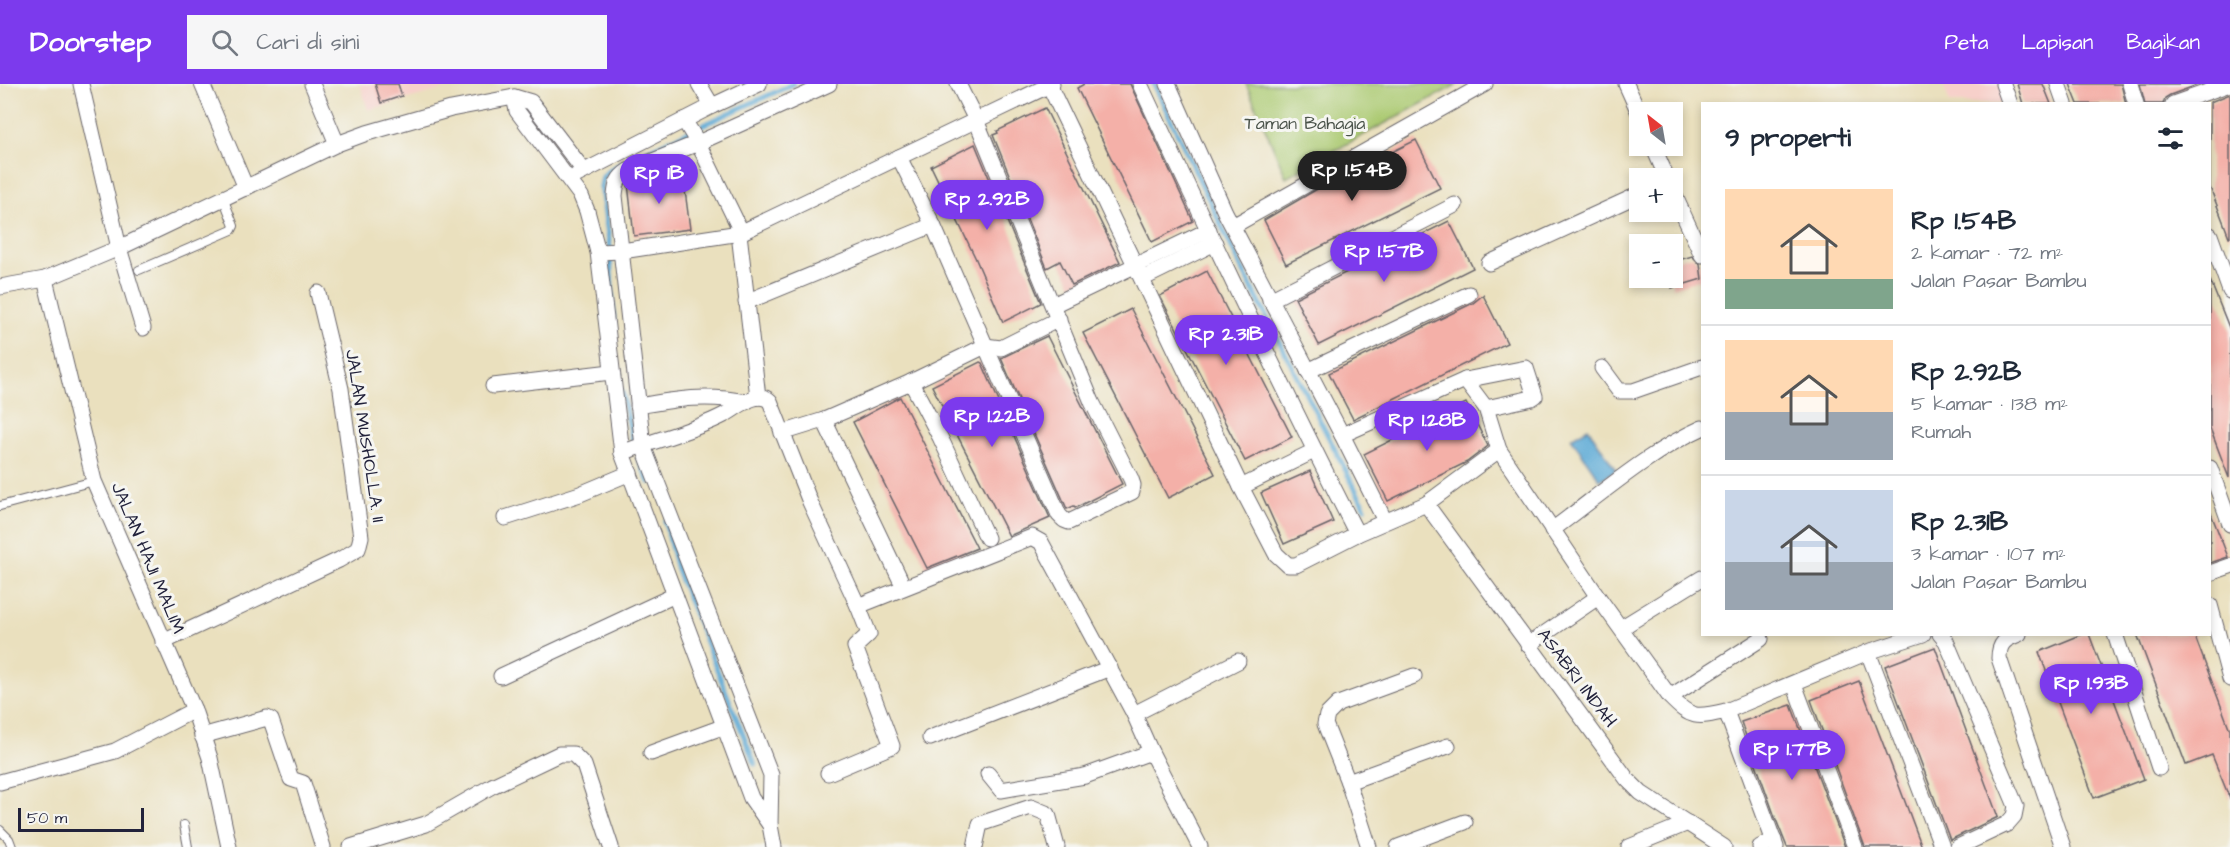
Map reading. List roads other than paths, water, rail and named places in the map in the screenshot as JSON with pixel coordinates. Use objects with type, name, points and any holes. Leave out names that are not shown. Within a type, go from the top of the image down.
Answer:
[{"type":"street","points":[[81,84],[119,248],[143,328]]},
{"type":"street","points":[[202,84],[246,188]]},
{"type":"street","points":[[312,84],[337,144]]},
{"type":"street","points":[[699,84],[712,106]]},
{"type":"street","points":[[759,84],[712,106],[691,131],[619,177],[615,195],[643,446],[771,775],[770,825],[774,847]]},
{"type":"street","points":[[568,180],[584,171],[691,131],[829,84]]},
{"type":"street","points":[[899,157],[933,225],[1059,514],[1069,522],[1132,492],[1134,485],[1092,402],[976,120],[958,84]]},
{"type":"street","points":[[1140,84],[1214,224],[1314,451],[1357,534]]},
{"type":"street","points":[[1168,84],[1214,224]]},
{"type":"street","points":[[782,433],[824,420],[911,382],[985,346],[1001,348],[1135,265],[1214,224],[1233,226],[1485,84]]},
{"type":"street","points":[[1626,84],[1634,102]]},
{"type":"street","points":[[2003,84],[2009,102]]},
{"type":"street","points":[[2058,84],[2064,102]]},
{"type":"street","points":[[2130,84],[2135,102]]},
{"type":"street","points":[[2177,102],[2209,87],[2230,84]]},
{"type":"street","points":[[598,252],[740,233],[1050,85],[1241,487],[1276,554],[1288,565],[1296,565],[1384,521],[1426,504],[1499,450]]},
{"type":"street","points":[[514,97],[517,111],[580,196],[587,211],[598,252],[622,453],[751,798],[770,825]]},
{"type":"street","points":[[0,287],[45,279],[119,248],[224,200],[337,144],[451,109],[514,97],[531,102],[584,171]]},
{"type":"street","points":[[691,131],[740,233],[752,399]]},
{"type":"street","points":[[1489,263],[1629,199]]},
{"type":"street","points":[[1270,300],[1455,205]]},
{"type":"street","points":[[1683,214],[1701,253]]},
{"type":"street","points":[[1142,279],[1214,224]]},
{"type":"street","points":[[746,302],[933,225]]},
{"type":"street","points":[[1233,226],[1384,521]]},
{"type":"street","points":[[2211,238],[2230,291]]},
{"type":"street","name":"JALAN HAJI MALIM","points":[[45,279],[94,481],[194,710],[210,758],[229,847]]},
{"type":"street","name":"JALAN MUSHOLLA. II","points":[[163,642],[358,549],[361,537],[341,389],[318,293]]},
{"type":"street","points":[[1308,371],[1469,294]]},
{"type":"street","points":[[1602,368],[1619,391],[1624,392],[1701,367]]},
{"type":"street","points":[[1342,435],[1465,380],[1526,368],[1535,396],[1486,408]]},
{"type":"street","points":[[493,386],[611,372]]},
{"type":"street","points":[[1465,380],[1486,408],[1499,450],[1598,597],[1670,697],[1683,711],[1697,717],[1726,711],[1868,652],[1917,636]]},
{"type":"street","points":[[911,382],[940,437],[987,538]]},
{"type":"street","points":[[638,406],[688,397],[766,398],[770,402],[810,502],[869,634],[855,647],[892,746],[828,773]]},
{"type":"street","points":[[622,453],[697,427],[752,399]]},
{"type":"street","points":[[824,420],[900,579]]},
{"type":"street","points":[[1552,530],[1640,465],[1701,428]]},
{"type":"street","points":[[1241,487],[1314,451]]},
{"type":"street","points":[[2211,471],[2230,524]]},
{"type":"street","points":[[505,518],[580,494],[630,473]]},
{"type":"street","name":"ASABRI INDAH","points":[[1426,504],[1627,778],[1641,793],[1724,847]]},
{"type":"street","points":[[858,606],[1032,537],[1041,542],[1134,714],[1200,847]]},
{"type":"street","points":[[2211,573],[2230,566]]},
{"type":"street","points":[[1621,628],[1701,579]]},
{"type":"street","points":[[501,676],[675,596]]},
{"type":"street","points":[[1528,645],[1598,597]]},
{"type":"street","points":[[2211,609],[2230,676]]},
{"type":"street","points":[[1942,636],[2016,806],[2014,816],[2007,824],[1958,847]]},
{"type":"street","points":[[2013,636],[1999,648],[1999,658],[2063,847]]},
{"type":"street","points":[[2116,636],[2159,768]]},
{"type":"street","points":[[1670,697],[1761,639]]},
{"type":"street","points":[[1868,652],[1942,847]]},
{"type":"street","points":[[1134,714],[1238,662]]},
{"type":"street","points":[[930,738],[1110,668]]},
{"type":"street","points":[[1369,847],[1348,782],[1325,724],[1327,716],[1338,704],[1414,676]]},
{"type":"street","points":[[1794,684],[1855,847]]},
{"type":"street","points":[[0,782],[116,752],[194,710]]},
{"type":"street","points":[[1726,711],[1775,844],[1760,847]]},
{"type":"street","points":[[202,736],[267,718],[271,720],[291,779],[303,783],[323,847]]},
{"type":"street","points":[[651,753],[725,726]]},
{"type":"street","points":[[1348,782],[1448,746]]},
{"type":"street","points":[[988,774],[1000,790],[1085,776],[1151,752]]},
{"type":"street","points":[[351,847],[426,824],[492,786],[559,754],[573,754],[584,765],[611,847]]},
{"type":"street","points":[[975,847],[981,824],[1031,807],[1048,814],[1058,847]]},
{"type":"street","points":[[1398,847],[1465,822]]},
{"type":"street","points":[[1629,847],[1688,823]]},
{"type":"lane","points":[[139,270],[232,230],[234,226],[224,200]]},
{"type":"lane","points":[[0,506],[94,481]]},
{"type":"lane","points":[[184,825],[188,847]]},
{"type":"lane","points":[[0,830],[12,847]]},
{"type":"water","points":[[1588,428],[1616,470],[1600,480],[1571,438]]},
{"type":"waterway","points":[[610,247],[601,187],[603,177],[609,170],[793,84]]},
{"type":"waterway","points":[[1154,84],[1241,267],[1365,508]]},
{"type":"waterway","points":[[610,256],[614,329]]},
{"type":"waterway","points":[[622,392],[633,440]]},
{"type":"waterway","points":[[639,459],[649,482]]},
{"type":"waterway","points":[[665,521],[677,570],[755,764]]},
{"type":"park label","name":"Taman Bahagia","points":[[1305,123]]}]
